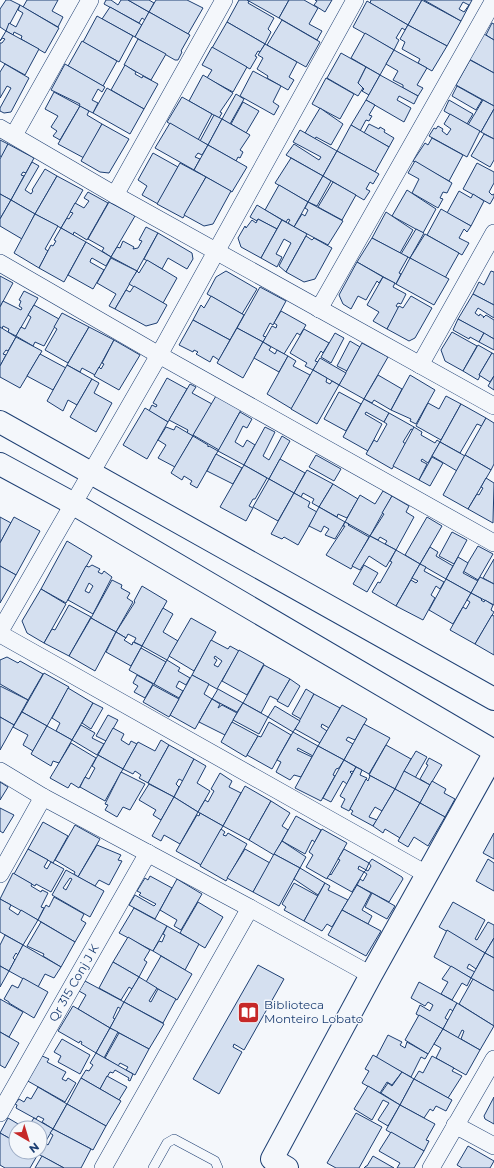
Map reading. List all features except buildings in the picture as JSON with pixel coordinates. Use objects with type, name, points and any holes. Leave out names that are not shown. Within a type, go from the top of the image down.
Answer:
[{"type":"street","points":[[90,0],[7,131],[115,195],[494,406]]},
{"type":"street","points":[[115,195],[224,0]]},
{"type":"street","points":[[355,0],[217,252],[92,473],[72,503],[0,632],[428,875]]},
{"type":"street","points":[[319,309],[494,0]]},
{"type":"street","points":[[420,365],[494,233]]},
{"type":"street","points":[[0,263],[159,355],[494,543]]},
{"type":"street","points":[[0,422],[494,699]]},
{"type":"street","points":[[0,464],[72,503],[494,752],[428,875],[371,975],[275,1165]]},
{"type":"street","points":[[0,771],[43,797],[371,975]]},
{"type":"street","points":[[0,874],[43,797]]},
{"type":"street","name":"Qr 315 Conj J K","points":[[0,1113],[148,853]]},
{"type":"street","points":[[102,1168],[250,908]]},
{"type":"street","points":[[431,1168],[494,1059]]},
{"type":"street","points":[[456,1125],[494,1146]]},
{"type":"lane","points":[[153,1168],[167,1143],[174,1139],[215,1161],[218,1168]]},
{"type":"place","name":"Biblioteca Monteiro Lobato","points":[[249,1012]]}]
